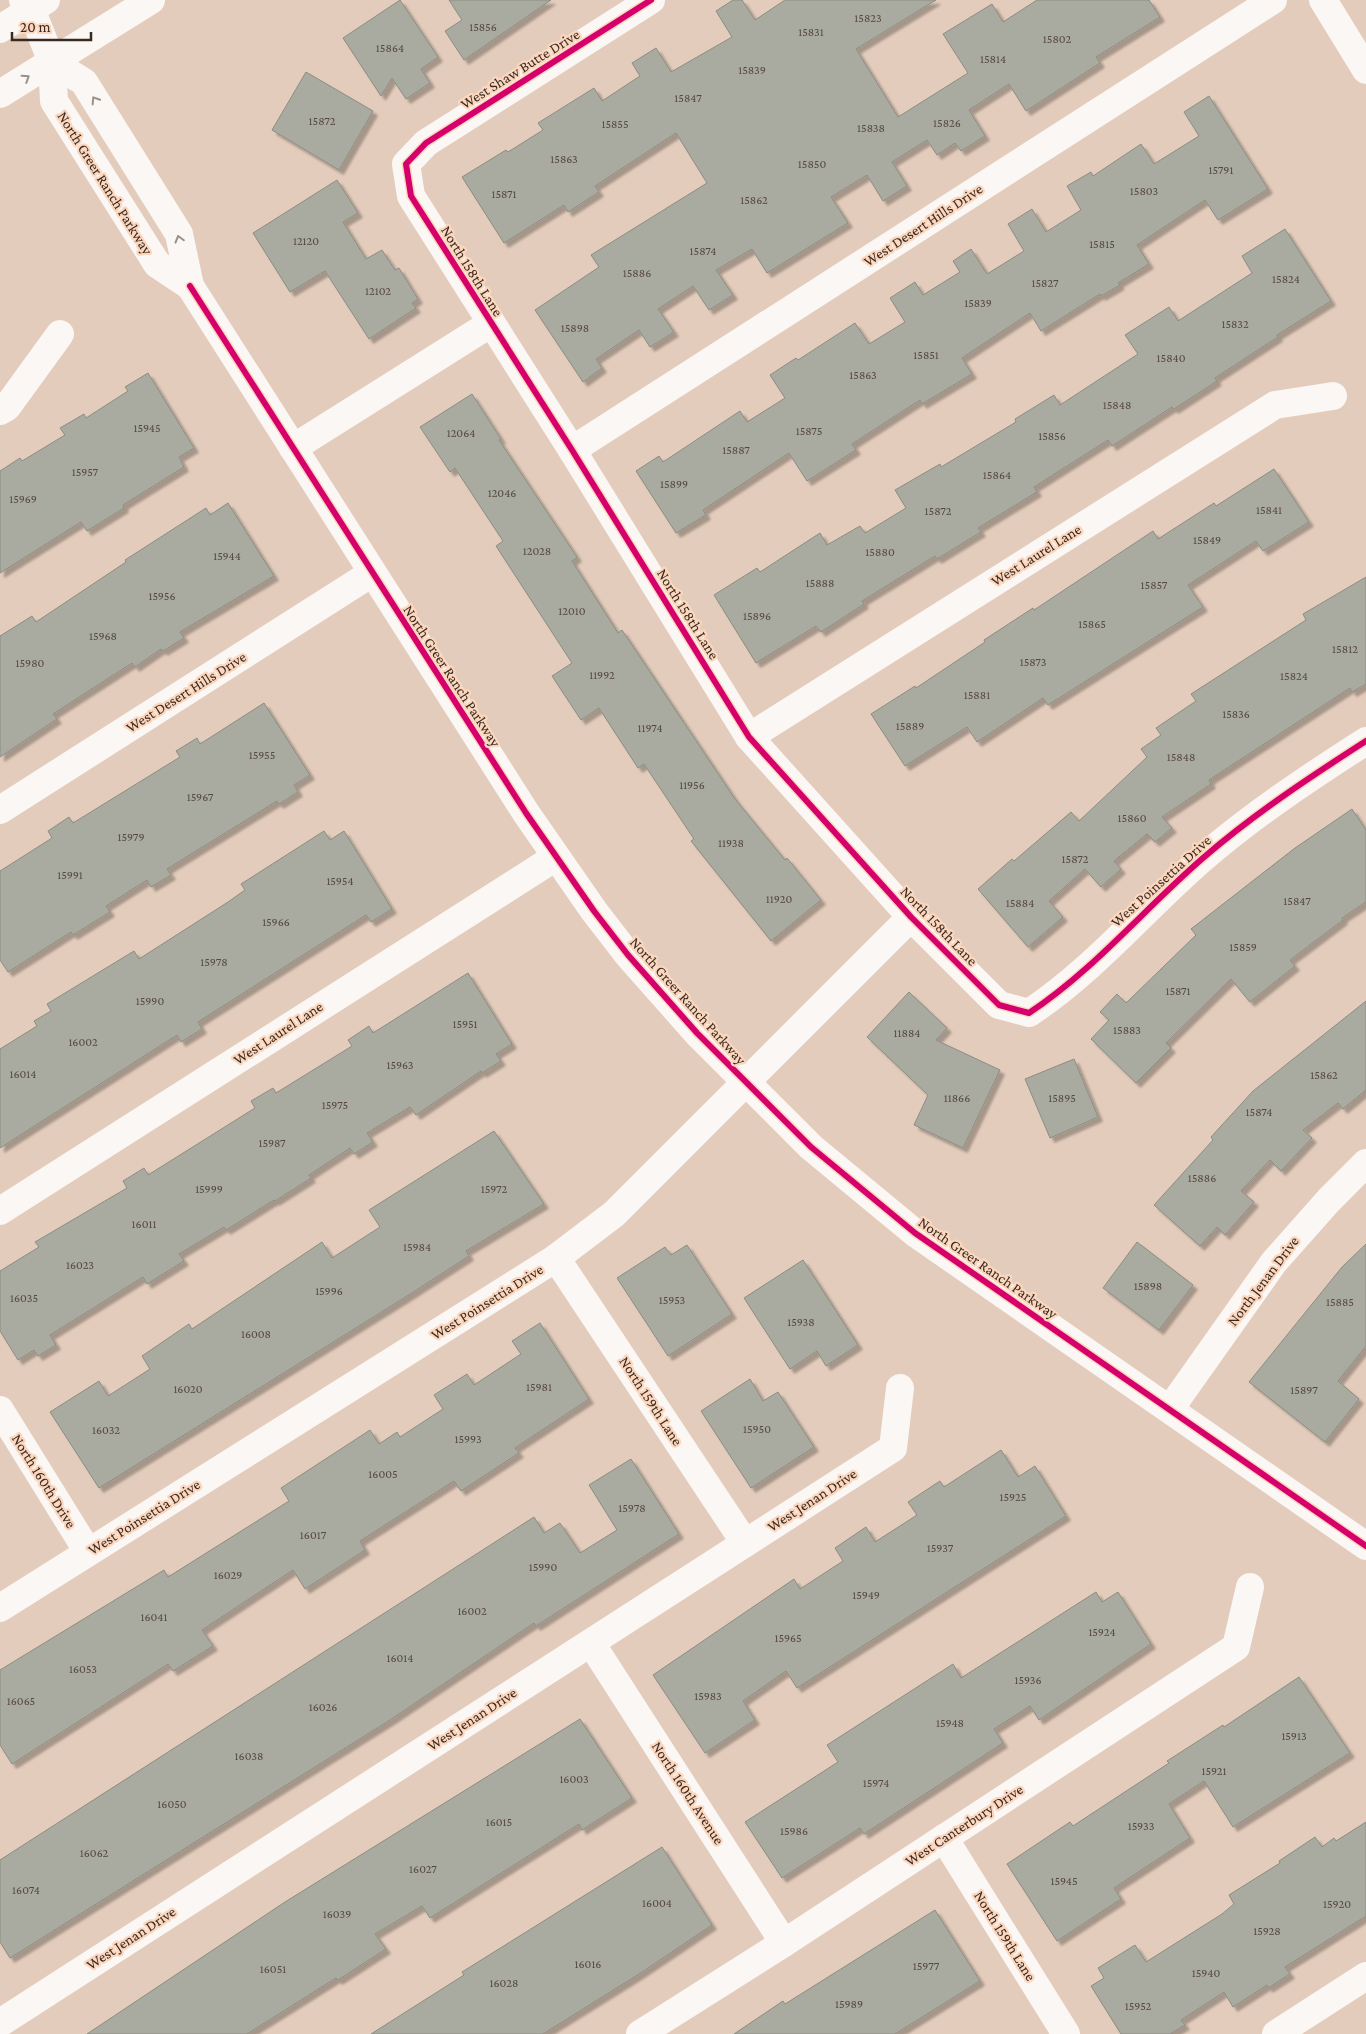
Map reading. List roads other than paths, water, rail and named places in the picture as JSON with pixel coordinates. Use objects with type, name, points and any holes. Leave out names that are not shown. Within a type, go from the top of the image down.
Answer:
[{"type":"street","points":[[0,94],[151,0]]},
{"type":"street","name":"West Shaw Butte Drive","points":[[406,164],[426,143],[651,0]]},
{"type":"street","name":"West Desert Hills Drive","points":[[572,450],[1273,0]]},
{"type":"street","points":[[1323,0],[1366,70]]},
{"type":"street","points":[[0,29],[33,4]]},
{"type":"street","name":"North Greer Ranch Parkway","points":[[33,4],[52,62],[54,101],[157,264],[190,286]]},
{"type":"street","name":"North Greer Ranch Parkway","points":[[52,62],[84,82],[179,234],[190,286],[372,573],[556,856],[628,955],[697,1033],[811,1147],[915,1233],[1366,1546]]},
{"type":"street","name":"North 158th Lane","points":[[406,164],[411,196],[490,324],[572,450],[749,737],[911,917],[999,1005],[1028,1014]]},
{"type":"street","points":[[293,448],[490,324]]},
{"type":"street","points":[[0,411],[7,407],[60,334]]},
{"type":"street","name":"West Laurel Lane","points":[[749,737],[1275,405],[1332,396]]},
{"type":"street","name":"West Desert Hills Drive","points":[[0,810],[372,573]]},
{"type":"street","name":"West Poinsettia Drive","points":[[1028,1014],[1060,993],[1203,858],[1275,800],[1366,741]]},
{"type":"street","name":"West Laurel Lane","points":[[0,1211],[556,856]]},
{"type":"street","name":"West Poinsettia Drive","points":[[0,1608],[556,1258],[614,1214],[911,917]]},
{"type":"street","name":"North Jenan Drive","points":[[1170,1409],[1274,1262],[1329,1200],[1366,1162]]},
{"type":"street","name":"North 159th Lane","points":[[556,1258],[745,1544]]},
{"type":"street","name":"West Jenan Drive","points":[[0,2023],[893,1448],[900,1388]]},
{"type":"street","name":"North 160th Drive","points":[[0,1410],[88,1552]]},
{"type":"street","name":"West Canterbury Drive","points":[[640,2034],[784,1943],[1236,1647],[1250,1587]]},
{"type":"street","name":"North 160th Avenue","points":[[591,1643],[784,1943]]},
{"type":"street","name":"North 159th Lane","points":[[944,1838],[1066,2034]]},
{"type":"street","points":[[1276,2034],[1366,1976]]}]
